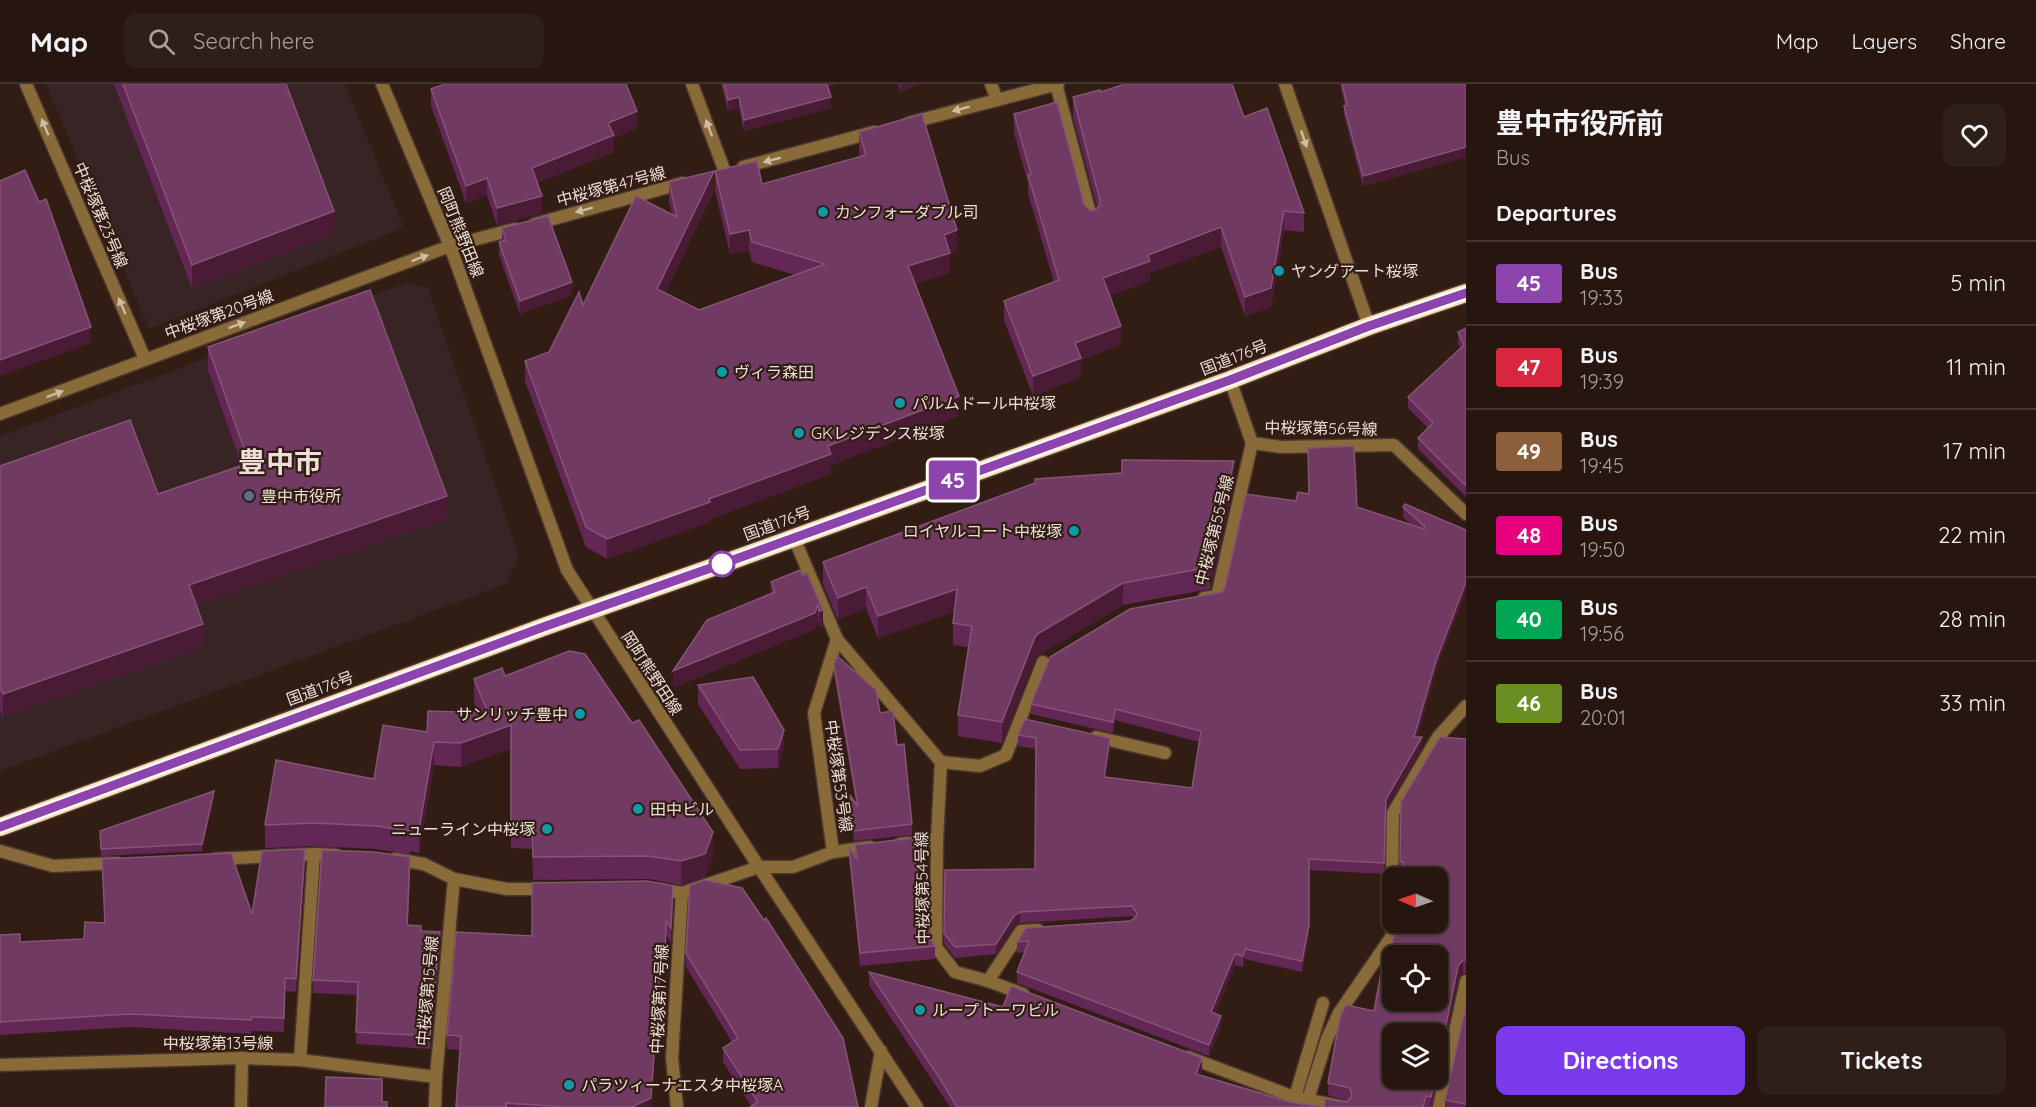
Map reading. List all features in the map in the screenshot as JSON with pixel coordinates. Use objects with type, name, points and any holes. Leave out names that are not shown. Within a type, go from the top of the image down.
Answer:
[{"type":"highway","name":"国道176号","points":[[0,827],[592,609],[1230,380],[1369,326],[1466,292]]},
{"type":"street","name":"中桜塚第23号線","points":[[26,84],[145,359]]},
{"type":"street","name":"岡町熊野田線","points":[[382,84],[450,246],[567,570],[917,1107]]},
{"type":"street","points":[[693,84],[720,174],[1057,84],[1092,221]]},
{"type":"street","points":[[991,84],[997,100]]},
{"type":"street","points":[[1285,84],[1369,326]]},
{"type":"street","name":"中桜塚第47号線","points":[[450,246],[691,181]]},
{"type":"street","name":"中桜塚第20号線","points":[[0,414],[450,246]]},
{"type":"street","name":"中桜塚第56号線","points":[[1230,380],[1252,443],[1281,447],[1394,445],[1466,514]]},
{"type":"street","name":"中桜塚第55号線","points":[[1195,600],[1217,596],[1252,443]]},
{"type":"street","points":[[794,538],[837,639],[941,762],[980,766],[1006,755],[1025,721],[1048,659]]},
{"type":"street","name":"中桜塚第53号線","points":[[833,852],[814,713],[837,639]]},
{"type":"street","points":[[1392,867],[1393,813],[1438,737],[1466,706]]},
{"type":"street","points":[[1086,735],[1165,753]]},
{"type":"street","name":"中桜塚第54号線","points":[[941,762],[936,840],[936,947],[955,972],[988,981],[1030,997]]},
{"type":"street","name":"中桜塚第53号線","points":[[682,893],[759,867],[792,867],[833,852],[936,840]]},
{"type":"street","points":[[0,851],[53,866],[124,863]]},
{"type":"street","points":[[207,859],[314,854],[344,855]]},
{"type":"street","points":[[300,1060],[314,854]]},
{"type":"street","points":[[385,858],[424,864],[454,879],[507,889],[554,888]]},
{"type":"street","name":"中桜塚第15号線","points":[[435,1107],[454,879]]},
{"type":"street","points":[[648,887],[682,893]]},
{"type":"street","name":"中桜塚第17号線","points":[[677,1107],[672,1058],[682,893]]},
{"type":"street","points":[[988,981],[1021,931],[1051,929]]},
{"type":"street","points":[[1308,1099],[1327,1039],[1339,1013],[1392,933]]},
{"type":"street","points":[[1438,1107],[1466,981]]},
{"type":"street","points":[[1293,1102],[1323,1003]]},
{"type":"street","points":[[871,1107],[881,1052]]},
{"type":"street","points":[[1178,1054],[1293,1102],[1308,1099],[1344,1107]]},
{"type":"street","points":[[241,1107],[243,1058]]},
{"type":"street","name":"中桜塚第13号線","points":[[0,1065],[243,1058],[300,1060],[436,1077]]},
{"type":"shaded area","points":[[46,84],[345,84],[404,228],[149,329]]},
{"type":"shaded area","name":"豊中市役所","points":[[408,282],[428,288],[519,557],[506,584],[0,771],[0,436]]},
{"type":"building","points":[[123,84],[286,84],[334,211],[192,265]]},
{"type":"building","points":[[445,84],[626,84],[637,111],[608,123],[614,135],[532,168],[542,196],[497,208],[487,178],[466,186],[431,89]]},
{"type":"building","points":[[724,84],[827,84],[831,97],[744,120],[739,97],[728,100]]},
{"type":"building","points":[[1125,84],[1232,84],[1244,117],[1267,108],[1304,213],[1284,211],[1271,288],[1245,297],[1221,227],[1148,255],[1150,261],[1103,278],[1121,326],[1075,343],[1081,358],[1033,376],[1004,301],[1059,280],[1028,175],[1031,174],[1014,114],[1057,102],[1084,204],[1089,210],[1095,210],[1100,205],[1100,200],[1073,97],[1100,90],[1101,92]]},
{"type":"building","points":[[1342,84],[1466,84],[1466,147],[1363,176],[1344,106],[1347,105]]},
{"type":"building","points":[[922,114],[957,230],[944,235],[950,253],[908,266],[959,396],[828,446],[831,454],[709,499],[710,502],[607,539],[586,527],[525,361],[549,352],[579,292],[583,305],[636,196],[677,217],[669,182],[714,171],[657,289],[699,310],[825,264],[752,242],[749,230],[730,234],[715,171],[757,161],[762,184],[866,155],[859,132]]},
{"type":"building","points":[[25,170],[39,202],[46,199],[91,327],[0,360],[0,181]]},
{"type":"building","points":[[548,216],[572,282],[520,301],[499,242],[506,240],[502,228]]},
{"type":"building","points":[[370,290],[447,496],[189,585],[203,624],[3,694],[0,687],[0,466],[130,420],[158,494],[249,463],[208,347]]},
{"type":"building","points":[[1466,328],[1466,486],[1418,438],[1433,423],[1408,397],[1464,345],[1458,332]]},
{"type":"building","points":[[1354,446],[1357,507],[1424,529],[1425,527],[1403,507],[1405,504],[1466,530],[1466,582],[1436,661],[1414,737],[1422,737],[1386,799],[1384,863],[1309,859],[1309,925],[1302,961],[1245,949],[1243,956],[1235,954],[1211,1012],[1221,1016],[1209,1045],[1017,972],[1029,941],[1017,942],[1026,928],[1130,921],[1136,917],[1137,913],[1132,906],[1020,912],[1014,916],[996,944],[955,947],[944,933],[945,870],[1035,869],[1036,738],[1018,735],[1025,719],[1110,738],[1104,777],[1192,788],[1201,731],[1115,709],[1113,722],[1031,704],[1050,657],[1130,609],[1222,592],[1246,494],[1296,501],[1298,492],[1309,494],[1308,448]]},
{"type":"building","points":[[1122,460],[1234,461],[1210,567],[1123,583],[1039,633],[1035,637],[1002,722],[958,715],[972,626],[953,623],[957,589],[878,616],[866,587],[838,598],[823,562],[1035,483],[1035,479],[1122,473]]},
{"type":"building","points":[[800,570],[802,575],[807,573],[823,610],[819,611],[818,604],[815,613],[673,671],[707,620],[775,592],[771,582]]},
{"type":"building","points":[[569,651],[585,654],[632,723],[639,720],[713,832],[705,854],[681,861],[648,856],[533,857],[532,825],[511,825],[511,725],[461,743],[434,742],[419,830],[314,823],[265,825],[276,760],[374,779],[383,725],[427,732],[428,711],[488,713],[474,679],[502,668],[505,676]]},
{"type":"building","points":[[837,656],[876,690],[880,713],[893,711],[897,745],[904,744],[912,824],[854,831],[850,795],[858,807],[834,665]]},
{"type":"building","points":[[753,677],[784,730],[778,749],[740,750],[698,685]]},
{"type":"building","points":[[1440,737],[1466,739],[1466,960],[1458,966],[1446,1023],[1382,1023],[1382,1089],[1433,1089],[1431,1097],[1426,1096],[1423,1107],[1324,1107],[1325,1099],[1347,1102],[1352,1096],[1350,1088],[1328,1083],[1340,1017],[1346,1005],[1374,1011],[1382,967],[1382,1011],[1448,1011],[1448,945],[1392,945],[1394,933],[1448,933],[1448,867],[1403,867],[1403,862],[1400,862],[1401,802]]},
{"type":"building","points":[[214,791],[202,844],[101,849],[100,831]]},
{"type":"building","points":[[913,838],[923,917],[928,917],[928,935],[935,946],[860,953],[849,847],[857,859],[855,845]]},
{"type":"building","points":[[305,849],[296,979],[285,978],[284,1018],[251,1017],[251,1020],[130,1014],[0,1022],[0,935],[20,934],[20,942],[84,939],[85,922],[105,923],[102,859],[231,853],[252,914],[262,851]]},
{"type":"building","points":[[322,850],[374,852],[410,857],[407,925],[421,926],[421,931],[440,932],[430,1036],[356,1032],[358,982],[313,980]]},
{"type":"building","points":[[705,880],[742,888],[764,920],[766,918],[843,1038],[858,1107],[750,1107],[758,1102],[723,1048],[738,1038],[686,953],[690,885]]},
{"type":"building","points":[[647,881],[673,886],[671,928],[666,921],[665,958],[661,952],[651,1098],[632,1107],[565,1107],[506,1103],[506,1107],[456,1107],[461,1036],[447,1035],[456,932],[532,936],[532,883]]},
{"type":"building","points":[[869,972],[1003,1007],[1011,986],[1202,1058],[1196,1074],[1290,1102],[1324,1107],[957,1107]]},
{"type":"building","points":[[1466,1006],[1466,1104],[1445,1100]]},
{"type":"building","points":[[326,1077],[382,1079],[382,1102],[387,1102],[387,1107],[325,1107]]},
{"type":"bus line","name":"45","points":[[0,827],[546,626],[1230,380],[1369,326],[1466,293]]},
{"type":"place","name":"カンフォーダブル司","points":[[823,212]]},
{"type":"place","name":"ヤングアート桜塚","points":[[1279,271]]},
{"type":"place","name":"ヴィラ森田","points":[[722,372]]},
{"type":"place","name":"パルムドール中桜塚","points":[[900,403]]},
{"type":"place","name":"GKレジデンス桜塚","points":[[799,433]]},
{"type":"place","name":"豊中市役所","points":[[249,496]]},
{"type":"place","name":"ロイヤルコート中桜塚","points":[[1074,531]]},
{"type":"place","name":"サンリッチ豊中","points":[[580,714]]},
{"type":"place","name":"田中ビル","points":[[638,809]]},
{"type":"place","name":"ニューライン中桜塚","points":[[547,829]]},
{"type":"place","name":"ループトーワビル","points":[[920,1010]]},
{"type":"place","name":"パラツィーナエスタ中桜塚A","points":[[569,1085]]},
{"type":"district","name":"豊中市","points":[[280,461]]}]
